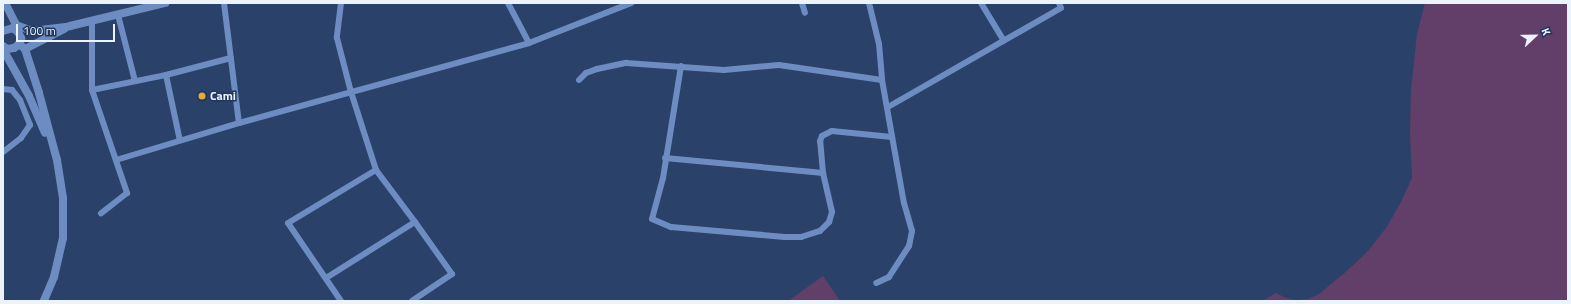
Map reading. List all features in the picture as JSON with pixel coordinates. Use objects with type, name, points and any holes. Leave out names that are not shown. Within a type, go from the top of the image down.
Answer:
[{"type":"street","points":[[5,3],[21,38],[22,46],[56,160],[63,199],[63,238],[54,277],[44,301]]},
{"type":"street","points":[[3,31],[16,27],[32,31],[70,26],[164,3]]},
{"type":"street","points":[[224,3],[239,123]]},
{"type":"street","points":[[341,3],[337,38],[351,92],[376,170],[416,222],[452,274],[412,301]]},
{"type":"street","points":[[508,3],[529,43]]},
{"type":"street","points":[[116,160],[239,123],[529,43],[631,3]]},
{"type":"street","points":[[802,3],[805,13]]},
{"type":"street","points":[[869,3],[879,44],[882,80],[912,235],[909,246],[889,277],[876,283]]},
{"type":"street","points":[[982,3],[1004,41]]},
{"type":"street","points":[[888,107],[1061,8],[1059,3]]},
{"type":"street","points":[[118,14],[135,81]]},
{"type":"street","points":[[92,21],[92,90],[127,193],[101,213]]},
{"type":"street","points":[[56,160],[30,96],[4,49],[22,46],[70,26]]},
{"type":"street","points":[[92,90],[166,75],[231,58]]},
{"type":"street","points":[[578,80],[586,73],[597,69],[626,63],[724,70],[769,65],[791,65],[882,80]]},
{"type":"street","points":[[681,66],[661,190],[652,219],[670,228],[785,237],[801,237],[814,233],[827,226],[832,215],[823,173],[820,141],[826,133],[832,131],[892,137]]},
{"type":"street","points":[[166,75],[180,141]]},
{"type":"street","points":[[3,89],[12,90],[20,100],[30,125],[21,138],[3,152]]},
{"type":"street","points":[[665,158],[823,173]]},
{"type":"street","points":[[341,301],[288,223],[376,170]]},
{"type":"street","points":[[326,278],[416,222]]},
{"type":"shaded area","points":[[1425,3],[1568,3],[1568,301],[1262,301],[1276,293],[1286,298],[1296,300],[1308,299],[1319,294],[1368,251],[1386,228],[1400,204],[1412,178],[1410,134],[1411,90],[1417,34]]},
{"type":"shaded area","points":[[823,276],[840,301],[788,301]]},
{"type":"place","name":"Cami","points":[[202,96]]}]
